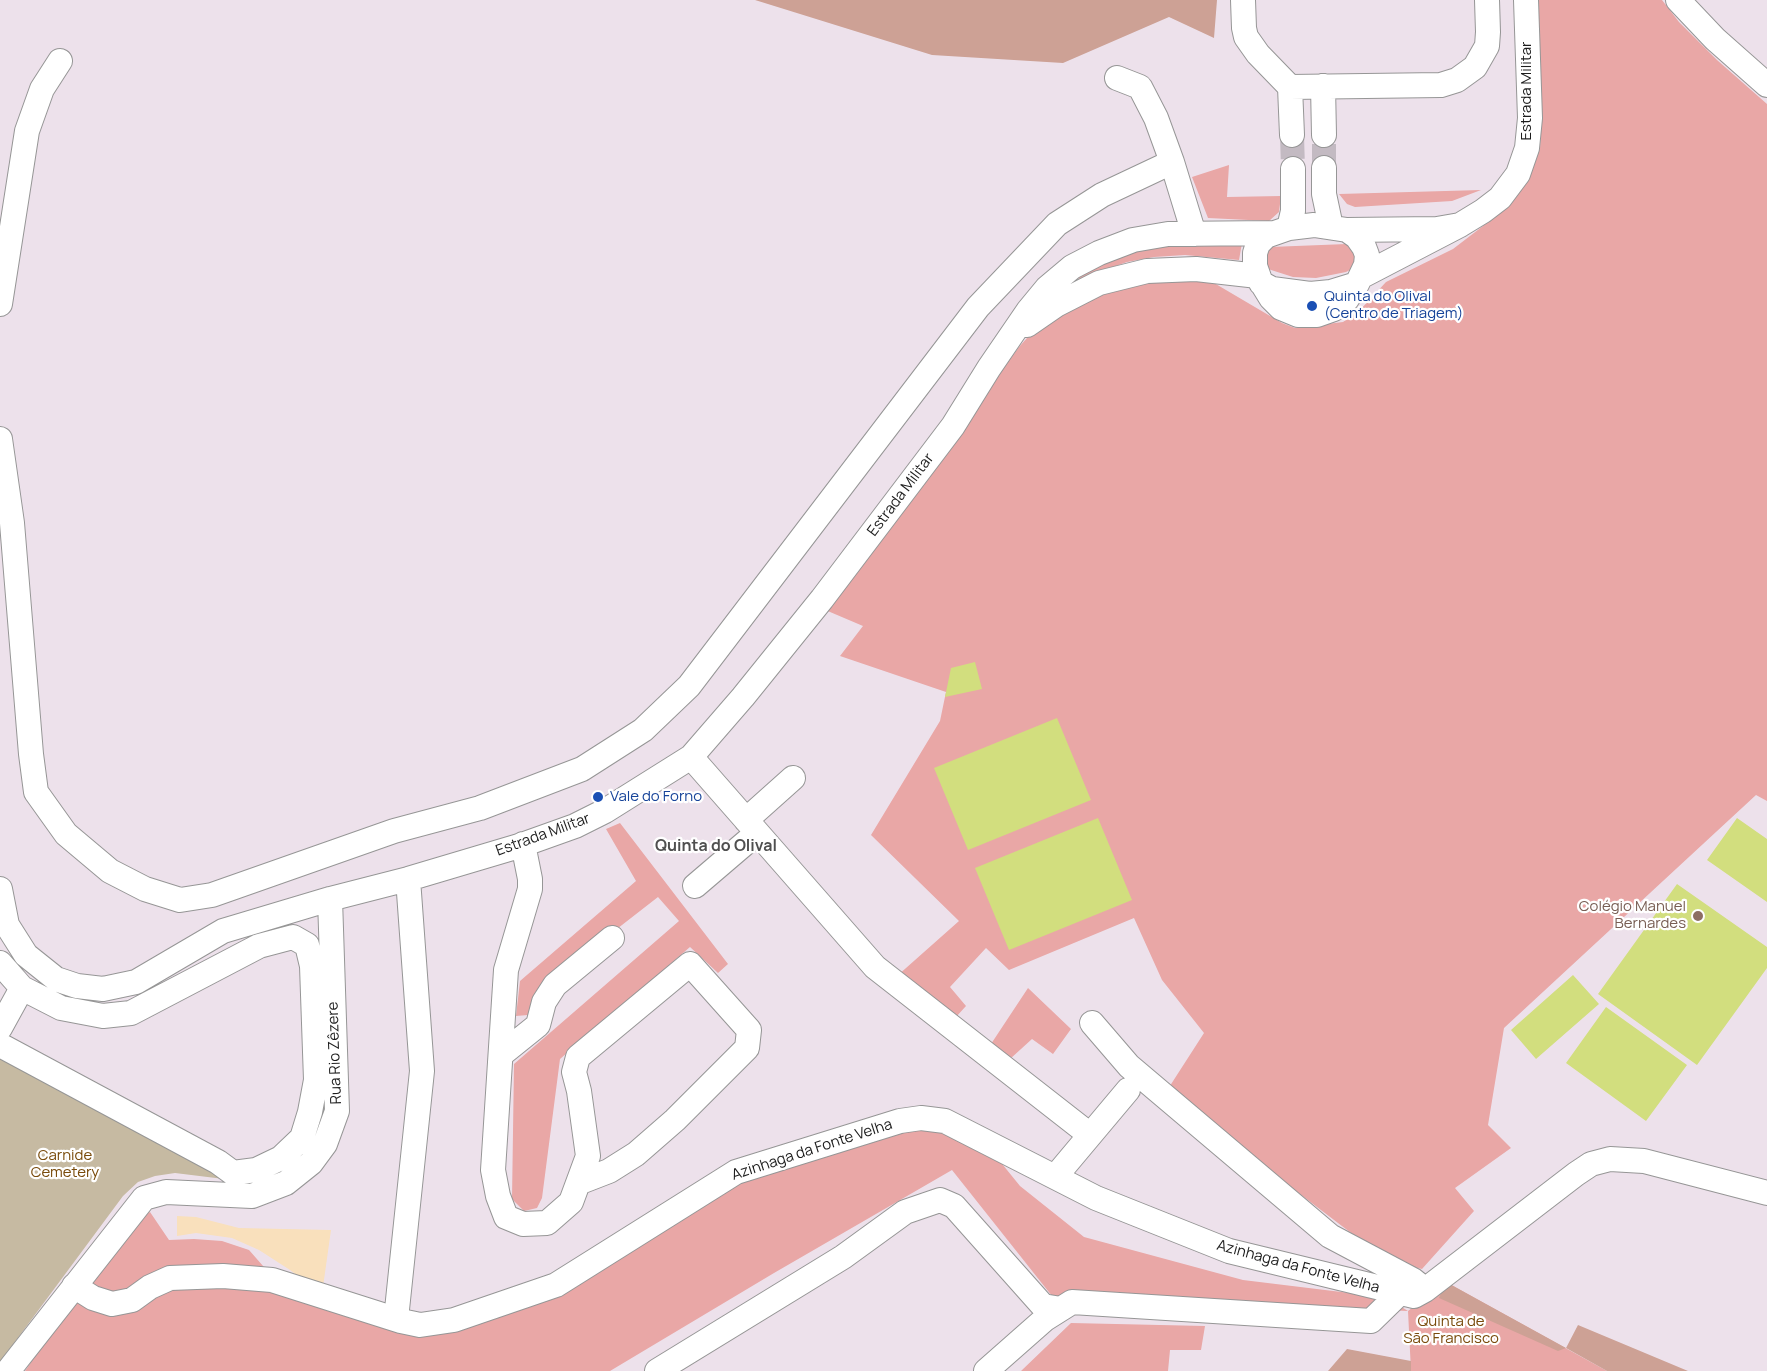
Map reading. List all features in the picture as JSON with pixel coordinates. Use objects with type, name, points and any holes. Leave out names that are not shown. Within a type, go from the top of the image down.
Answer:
[{"type":"street","points":[[1243,0],[1246,37],[1258,54],[1290,87],[1292,135]]},
{"type":"street","points":[[1290,87],[1440,85],[1457,80],[1475,67],[1486,46],[1487,0]]},
{"type":"street","name":"Estrada Militar","points":[[1013,335],[1056,305],[1099,283],[1147,271],[1196,269],[1260,280],[1272,290],[1310,294],[1330,292],[1359,280],[1460,225],[1500,198],[1518,174],[1527,148],[1530,118],[1526,0]]},
{"type":"street","points":[[1678,0],[1715,39],[1767,85]]},
{"type":"street","points":[[0,304],[27,131],[42,89],[60,61]]},
{"type":"street","points":[[1117,78],[1140,87],[1156,118],[1194,234]]},
{"type":"street","points":[[1323,86],[1324,135]]},
{"type":"street","points":[[0,439],[12,523],[36,792],[66,834],[110,872],[145,889],[180,900],[212,895],[394,831],[480,808],[562,777],[582,769],[643,730],[689,686],[978,308],[1057,224],[1102,195],[1172,162]]},
{"type":"street","points":[[1324,168],[1324,194],[1340,229],[1357,237],[1367,255],[1366,265],[1359,280]]},
{"type":"street","points":[[1260,280],[1255,266],[1255,253],[1258,244],[1281,231],[1293,211],[1293,169]]},
{"type":"street","name":"Estrada Militar","points":[[0,889],[7,925],[26,956],[56,979],[77,986],[103,989],[136,982],[223,931],[330,899],[408,879],[575,826],[605,811],[691,757],[757,680],[884,518],[953,426],[1028,311],[1047,288],[1072,267],[1099,253],[1133,240],[1168,234],[1281,231],[1314,225],[1340,229],[1437,229],[1460,225]]},
{"type":"street","points":[[691,757],[875,967],[1090,1135]]},
{"type":"street","points":[[695,886],[752,826],[793,778]]},
{"type":"street","points":[[523,844],[530,889],[506,970],[493,1170],[498,1196],[506,1217],[523,1224],[546,1224],[571,1202],[578,1183],[588,1156],[579,1091],[574,1072],[578,1057],[690,964],[749,1030],[747,1048],[636,1154],[609,1171],[578,1183]]},
{"type":"street","points":[[396,1319],[422,1071],[408,879]]},
{"type":"street","name":"Rua Rio Zêzere","points":[[8,1371],[144,1198],[166,1192],[252,1196],[286,1183],[311,1163],[325,1144],[337,1111],[330,899]]},
{"type":"street","points":[[0,963],[22,988],[61,1008],[103,1016],[131,1013],[260,946],[293,937],[307,945],[312,966],[316,1080],[302,1138],[281,1158],[256,1170],[233,1173],[218,1162],[0,1045]]},
{"type":"street","points":[[502,1054],[538,1025],[544,1002],[555,985],[612,938]]},
{"type":"street","points":[[0,1028],[22,988]]},
{"type":"street","name":"Azinhaga da Fonte Velha","points":[[1092,1023],[1128,1066],[1330,1236],[1412,1288]]},
{"type":"street","points":[[1055,1177],[1128,1090]]},
{"type":"street","name":"Azinhaga da Fonte Velha","points":[[74,1286],[93,1298],[112,1304],[132,1300],[150,1287],[170,1278],[223,1276],[272,1280],[420,1325],[454,1320],[556,1285],[736,1172],[900,1121],[921,1118],[945,1121],[1096,1198],[1229,1251],[1412,1288]]},
{"type":"street","points":[[986,1371],[1045,1319],[1072,1302],[1371,1321],[1412,1288],[1591,1164],[1610,1160],[1644,1161],[1767,1193]]},
{"type":"street","points":[[657,1371],[843,1257],[905,1212],[940,1200],[954,1206],[1043,1306],[1061,1310]]},
{"type":"green space","points":[[1537,0],[1662,0],[1679,22],[1717,60],[1767,104],[1767,801],[1756,795],[1504,1028],[1488,1125],[1511,1148],[1455,1188],[1474,1211],[1422,1269],[1388,1261],[1166,1092],[1204,1033],[1162,980],[1134,918],[1009,970],[986,948],[950,987],[966,1006],[956,1017],[897,976],[959,921],[871,835],[940,721],[946,692],[840,656],[863,626],[823,609],[880,537],[1019,347],[1035,329],[1081,300],[1136,280],[1209,280],[1282,323],[1295,328],[1343,322],[1360,310],[1386,282],[1453,249],[1500,213],[1534,162],[1540,148],[1542,114]]},
{"type":"green space","points":[[1229,165],[1227,197],[1281,196],[1279,212],[1269,221],[1208,218],[1192,177]]},
{"type":"green space","points":[[1481,190],[1452,201],[1355,207],[1347,204],[1339,194]]},
{"type":"green space","points":[[1242,243],[1239,260],[1185,255],[1154,257],[1127,262],[1079,279],[1077,276],[1081,272],[1138,250],[1186,244]]},
{"type":"green space","points":[[1347,244],[1355,255],[1354,268],[1346,272],[1316,278],[1293,277],[1268,269],[1265,254],[1270,247]]},
{"type":"green space","points":[[975,662],[982,689],[945,697],[951,668]]},
{"type":"green space","points":[[1057,718],[1091,800],[968,850],[934,768]]},
{"type":"green space","points":[[1098,818],[1132,900],[1009,950],[975,868]]},
{"type":"green space","points":[[1737,818],[1767,839],[1767,902],[1707,860]]},
{"type":"green space","points":[[620,823],[728,964],[718,973],[690,947],[560,1059],[542,1198],[537,1208],[524,1211],[512,1199],[514,1064],[679,921],[658,897],[550,981],[528,1015],[516,1016],[520,981],[636,881],[606,829]]},
{"type":"green space","points":[[1677,884],[1767,947],[1767,968],[1697,1065],[1598,994]]},
{"type":"green space","points":[[1573,975],[1599,1004],[1536,1059],[1511,1030]]},
{"type":"green space","points":[[1028,988],[1071,1029],[1053,1054],[1032,1039],[1010,1059],[991,1044]]},
{"type":"green space","points":[[1606,1007],[1687,1065],[1646,1121],[1566,1063]]},
{"type":"green space","name":"Carnide Cemetery","points":[[0,1056],[232,1180],[175,1173],[155,1176],[138,1182],[123,1196],[0,1362]]},
{"type":"green space","points":[[903,1128],[944,1129],[990,1149],[1020,1186],[1084,1237],[1243,1280],[1366,1295],[1392,1301],[1408,1311],[1052,1296],[952,1170],[610,1371],[25,1371],[65,1312],[134,1221],[150,1212],[169,1240],[222,1241],[249,1250],[285,1291],[454,1325],[744,1176]]},
{"type":"green space","name":"Quinta de São Francisco","points":[[1446,1282],[1607,1371],[1411,1371],[1408,1311]]},
{"type":"green space","points":[[1071,1323],[1205,1326],[1201,1350],[1170,1350],[1168,1371],[1021,1371]]},
{"type":"shaded area","points":[[755,0],[1217,0],[1214,38],[1169,17],[1063,63],[932,55]]},
{"type":"shaded area","points":[[177,1216],[196,1217],[239,1228],[331,1230],[322,1294],[259,1250],[232,1238],[196,1233],[177,1236]]},
{"type":"shaded area","points":[[1446,1282],[1566,1348],[1558,1351],[1439,1298]]},
{"type":"shaded area","points":[[1578,1325],[1688,1371],[1607,1371],[1566,1348]]},
{"type":"shaded area","points":[[1347,1349],[1411,1361],[1411,1371],[1328,1371]]},
{"type":"tunnel","points":[[1292,135],[1293,169]]},
{"type":"tunnel","points":[[1324,135],[1324,168]]},
{"type":"place","name":"Quinta do Olival (Centro de Triagem)","points":[[1312,306]]},
{"type":"place","name":"Vale do Forno","points":[[598,797]]},
{"type":"place","name":"Colégio Manuel Bernardes","points":[[1698,916]]},
{"type":"district","name":"Quinta do Olival","points":[[716,847]]}]
